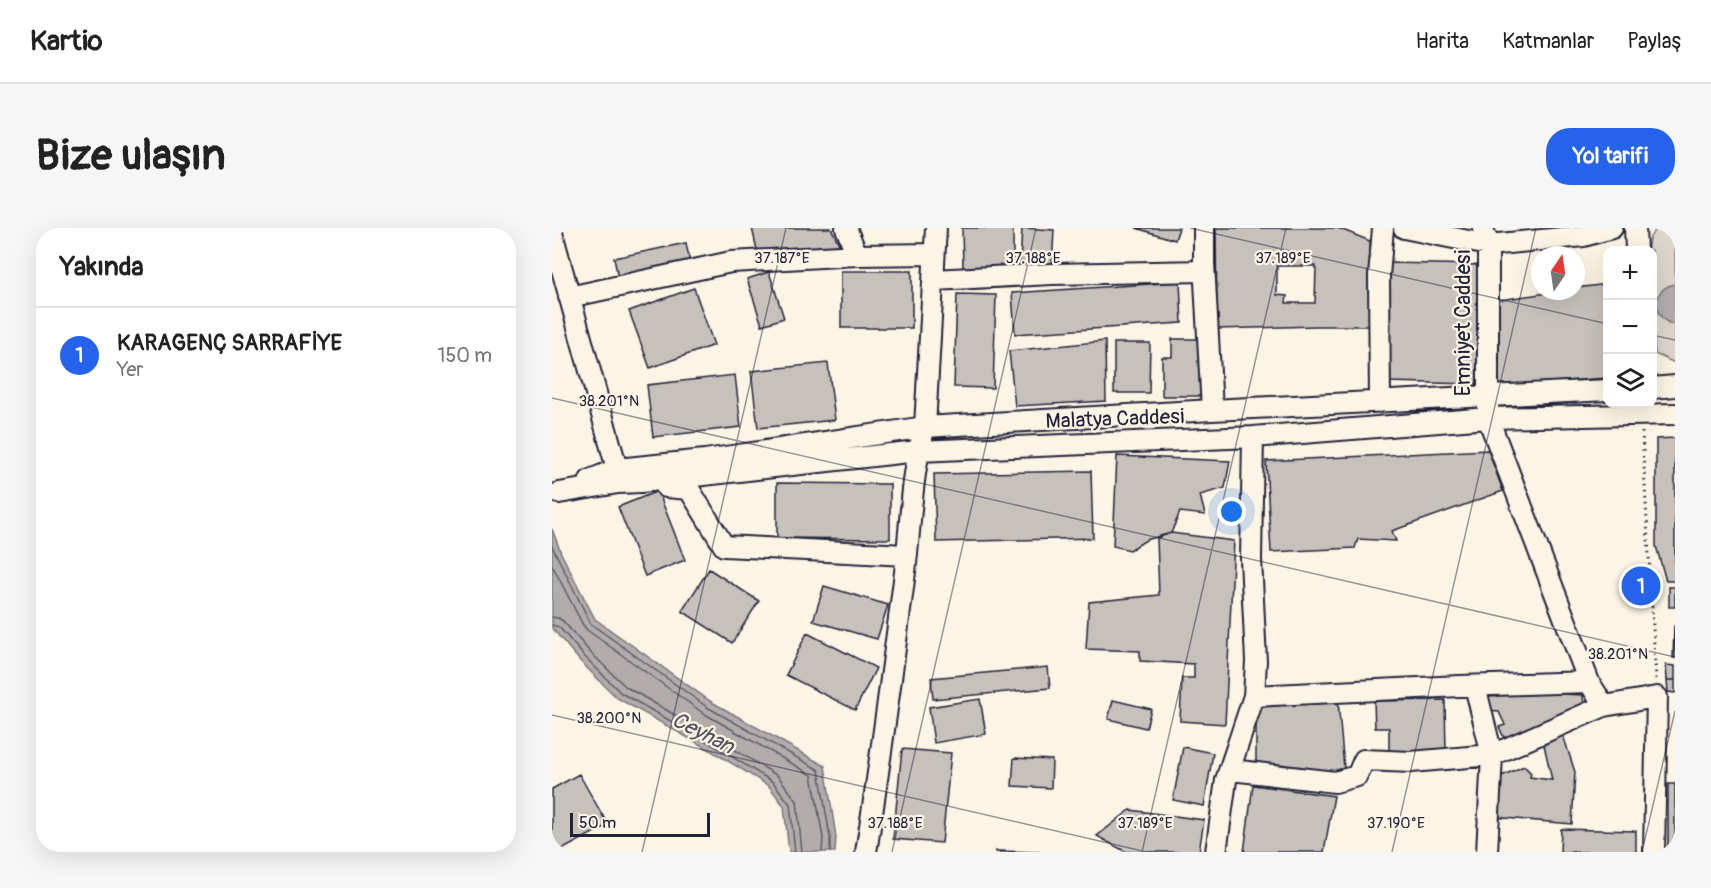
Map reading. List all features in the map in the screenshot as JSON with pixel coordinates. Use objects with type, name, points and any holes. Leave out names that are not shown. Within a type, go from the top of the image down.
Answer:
[{"type":"street","points":[[846,228],[857,255]]},
{"type":"street","points":[[866,852],[883,748],[918,451],[925,427],[936,228]]},
{"type":"street","points":[[1204,228],[1204,271],[1212,410]]},
{"type":"street","points":[[1380,402],[1379,276],[1383,228]]},
{"type":"street","points":[[1404,228],[1485,237],[1584,236],[1612,228]]},
{"type":"street","points":[[1635,228],[1636,246]]},
{"type":"street","points":[[552,233],[617,476]]},
{"type":"street","name":"Emniyet Caddesi","points":[[1485,237],[1488,418]]},
{"type":"street","points":[[568,297],[731,262],[857,255],[934,254]]},
{"type":"street","points":[[933,280],[1052,274],[1204,271]]},
{"type":"street","points":[[1657,388],[1675,386]]},
{"type":"street","points":[[556,495],[617,476],[705,460],[925,427],[1603,390]]},
{"type":"street","name":"Malatya Caddesi","points":[[617,476],[641,482],[918,451],[1253,437],[1488,418],[1675,414]]},
{"type":"street","points":[[1488,418],[1589,682],[1604,706]]},
{"type":"street","points":[[1216,852],[1226,780],[1254,696],[1256,661],[1251,558],[1253,437]]},
{"type":"street","points":[[617,476],[689,489],[724,546],[907,555]]},
{"type":"street","points":[[1254,696],[1589,682]]},
{"type":"street","points":[[1475,686],[1492,755],[1487,852]]},
{"type":"street","points":[[1231,770],[1335,782],[1357,776],[1365,760],[1412,762],[1492,755],[1604,706],[1657,697],[1654,852]]},
{"type":"path","points":[[1641,415],[1657,697]]},
{"type":"shaded area","points":[[1675,228],[1675,363],[1657,355],[1657,246],[1648,246],[1648,243],[1657,229]]},
{"type":"water","points":[[1675,284],[1675,325],[1667,322],[1658,311],[1658,297],[1667,287]]},
{"type":"water","name":"Ceyhan","points":[[552,529],[561,553],[595,619],[710,701],[825,766],[836,837],[835,852],[789,852],[784,806],[769,786],[617,698],[580,661],[552,628]]},
{"type":"building","points":[[752,228],[831,228],[841,248],[757,250]]},
{"type":"building","points":[[962,228],[1013,228],[1013,267],[963,268]]},
{"type":"building","points":[[1022,228],[1054,230],[1052,266],[1020,264]]},
{"type":"building","points":[[1136,228],[1179,228],[1175,240]]},
{"type":"building","points":[[1216,228],[1338,228],[1370,241],[1375,326],[1217,329]],"holes":[[[1277,266],[1316,266],[1315,303],[1286,303],[1287,296],[1277,295]]]},
{"type":"building","points":[[686,243],[690,263],[618,278],[614,258]]},
{"type":"building","points":[[1388,263],[1481,265],[1477,384],[1386,382]]},
{"type":"building","points":[[841,271],[912,271],[912,328],[841,328]]},
{"type":"building","points":[[769,272],[784,318],[762,325],[747,279]]},
{"type":"building","points":[[1180,282],[1182,323],[1015,334],[1012,293]]},
{"type":"building","points":[[1603,285],[1603,378],[1497,386],[1494,301],[1531,295],[1531,300],[1585,300],[1585,287]]},
{"type":"building","points":[[694,288],[714,345],[650,368],[629,311]]},
{"type":"building","points":[[957,294],[996,295],[993,388],[954,387]]},
{"type":"building","points":[[1172,339],[1202,339],[1202,396],[1162,396],[1162,357],[1172,357]]},
{"type":"building","points":[[1105,341],[1106,401],[1015,406],[1009,351]]},
{"type":"building","points":[[1114,343],[1150,343],[1149,393],[1114,393]]},
{"type":"building","points":[[828,363],[835,420],[758,428],[751,371]]},
{"type":"building","points":[[735,375],[741,427],[653,437],[647,385]]},
{"type":"building","points":[[1675,438],[1675,581],[1666,581],[1656,546],[1656,439]]},
{"type":"building","points":[[1488,450],[1503,491],[1392,531],[1396,541],[1358,539],[1355,548],[1271,552],[1266,461]]},
{"type":"building","points":[[1117,456],[1230,461],[1225,488],[1200,495],[1205,515],[1180,512],[1171,533],[1146,540],[1130,550],[1113,546]]},
{"type":"building","points":[[1091,471],[1093,538],[936,542],[934,474]]},
{"type":"building","points":[[777,483],[890,484],[890,539],[777,538]]},
{"type":"building","points":[[658,491],[685,560],[645,576],[618,507]]},
{"type":"building","points":[[1171,533],[1234,541],[1225,724],[1180,721],[1182,678],[1194,678],[1194,664],[1140,661],[1140,651],[1086,649],[1089,602],[1159,595],[1157,538]]},
{"type":"building","points":[[709,569],[759,601],[732,643],[682,611]]},
{"type":"building","points":[[1650,577],[1649,592],[1635,592],[1630,580]]},
{"type":"building","points":[[824,586],[888,605],[877,639],[813,621]]},
{"type":"building","points":[[1669,587],[1675,587],[1675,607],[1669,607]]},
{"type":"building","points":[[1674,626],[1675,658],[1673,658]]},
{"type":"building","points":[[807,633],[876,668],[855,710],[786,675]]},
{"type":"building","points":[[1666,665],[1675,666],[1675,680],[1667,680]]},
{"type":"building","points":[[1048,667],[1050,688],[933,699],[931,678]]},
{"type":"building","points":[[1667,680],[1675,680],[1675,693],[1668,692]]},
{"type":"building","points":[[1482,690],[1583,695],[1584,709],[1505,740],[1499,727],[1505,725],[1499,712],[1486,711]]},
{"type":"building","points":[[980,699],[986,734],[934,743],[929,707]]},
{"type":"building","points":[[1113,700],[1151,709],[1146,728],[1108,719]]},
{"type":"building","points":[[1445,700],[1446,755],[1389,756],[1389,728],[1375,728],[1374,701]]},
{"type":"building","points":[[1338,701],[1344,768],[1326,774],[1256,763],[1256,707]]},
{"type":"building","points":[[1562,732],[1575,772],[1572,824],[1493,817],[1495,779],[1524,766],[1531,773],[1530,777],[1552,780],[1544,745]]},
{"type":"building","points":[[1183,747],[1213,753],[1204,806],[1173,800]]},
{"type":"building","points":[[902,749],[951,753],[942,843],[893,839]]},
{"type":"building","points":[[1014,758],[1052,760],[1051,788],[1012,786]]},
{"type":"building","points":[[579,774],[608,825],[558,852],[552,841],[552,789]]},
{"type":"building","points":[[1668,784],[1675,784],[1675,852],[1668,852]]},
{"type":"building","points":[[1253,785],[1334,796],[1324,852],[1244,852]]},
{"type":"building","points":[[1130,810],[1204,820],[1199,852],[1126,852],[1097,836]]},
{"type":"building","points":[[1561,829],[1636,831],[1636,852],[1560,852]]},
{"type":"place","name":"KARAGENÇ SARRAFİYE","points":[[1641,586]]}]
